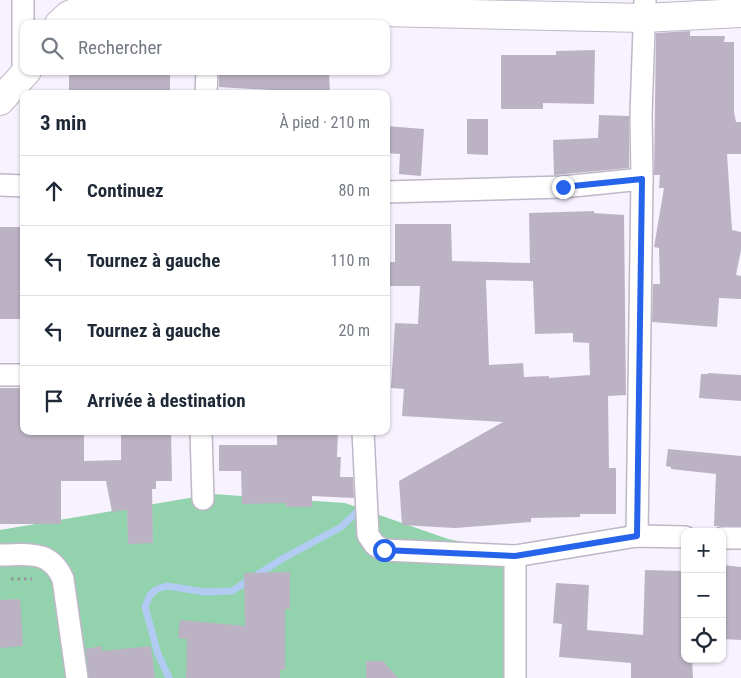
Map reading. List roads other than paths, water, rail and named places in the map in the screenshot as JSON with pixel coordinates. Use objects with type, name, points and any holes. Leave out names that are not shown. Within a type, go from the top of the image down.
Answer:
[{"type":"street","points":[[23,0],[24,20]]},
{"type":"street","points":[[637,536],[642,179],[641,115],[644,9]]},
{"type":"street","points":[[63,20],[69,15],[82,10],[644,9],[741,13]]},
{"type":"street","points":[[0,101],[24,75]]},
{"type":"street","points":[[206,90],[207,75]]},
{"type":"street","points":[[390,192],[530,186],[563,187],[642,179]]},
{"type":"street","points":[[0,185],[20,186]]},
{"type":"street","points":[[0,375],[20,375]]},
{"type":"street","points":[[201,435],[203,499]]},
{"type":"street","points":[[363,435],[368,535],[374,545],[384,550],[515,556],[637,536],[681,537]]},
{"type":"street","points":[[726,538],[741,538]]},
{"type":"street","points":[[0,555],[34,555],[46,558],[57,567],[63,580],[77,678]]},
{"type":"street","points":[[515,556],[515,678]]},
{"type":"waterway","points":[[169,678],[158,654],[145,607],[150,595],[157,589],[167,586],[205,592],[232,591],[282,559],[341,527],[362,507]]}]
